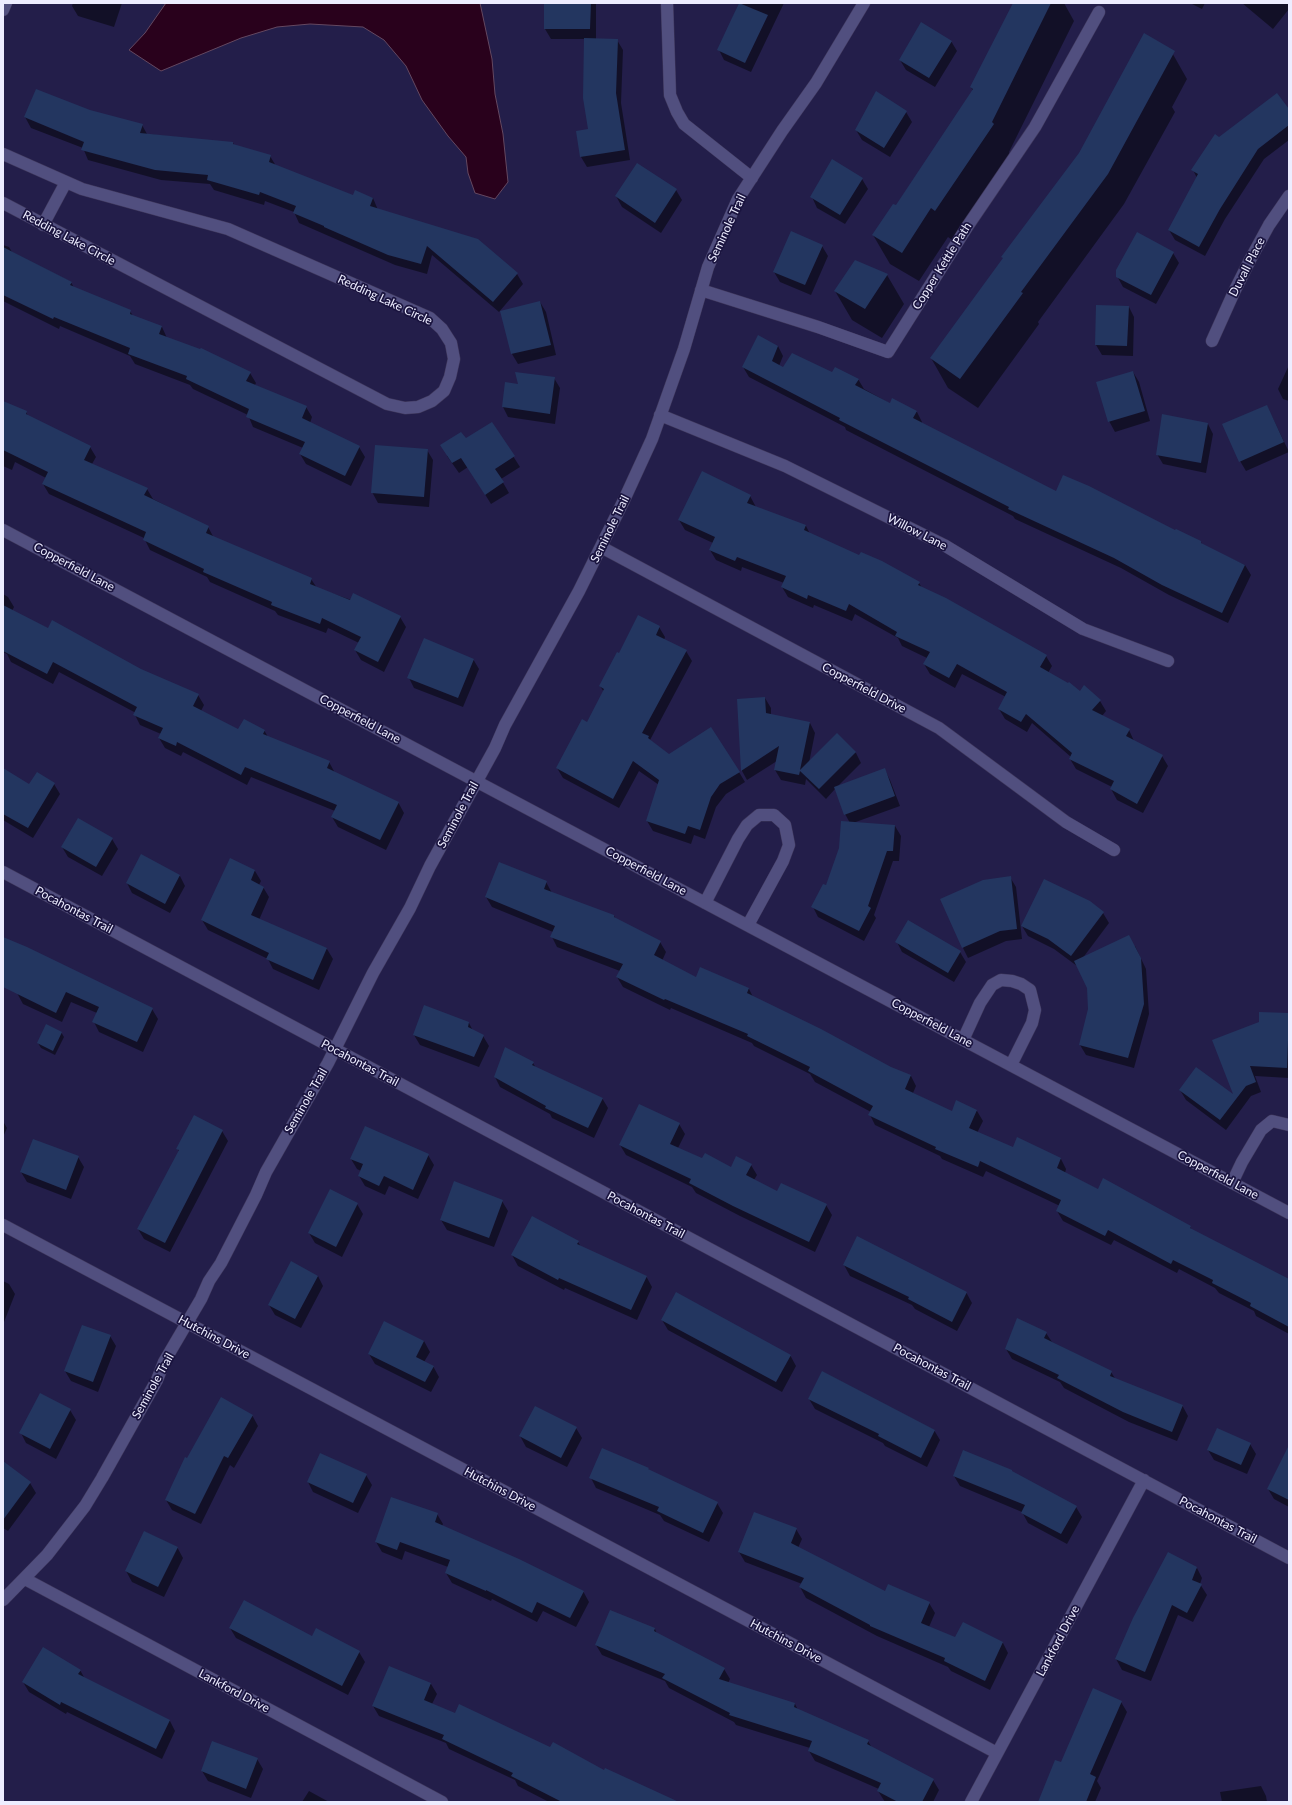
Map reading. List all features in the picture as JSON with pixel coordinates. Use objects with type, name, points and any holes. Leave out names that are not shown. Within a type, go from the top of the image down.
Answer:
[{"type":"street","points":[[3,10],[6,3]]},
{"type":"street","points":[[667,3],[670,95],[677,112],[684,124],[752,178]]},
{"type":"street","name":"Seminole Trail","points":[[3,1600],[25,1579],[66,1532],[99,1484],[201,1299],[209,1281],[221,1263],[266,1172],[334,1049],[373,973],[410,908],[430,866],[517,702],[579,592],[639,470],[684,349],[708,267],[738,199],[782,131],[816,83],[864,3]]},
{"type":"street","name":"Copper Kettle Path","points":[[701,290],[818,327],[888,352],[967,227],[1035,127],[1099,12]]},
{"type":"street","name":"Redding Lake Circle","points":[[3,154],[82,189],[228,229],[430,318],[442,328],[451,343],[454,359],[450,377],[444,391],[432,401],[418,407],[405,408],[387,404],[3,203]]},
{"type":"street","points":[[43,225],[66,182]]},
{"type":"street","name":"Duvall Place","points":[[1212,341],[1250,260],[1269,225],[1289,196]]},
{"type":"street","name":"Willow Lane","points":[[660,415],[785,466],[944,546],[1083,630],[1168,661]]},
{"type":"street","name":"Copperfield Lane","points":[[3,530],[1232,1183],[1287,1207]]},
{"type":"street","name":"Copperfield Drive","points":[[601,547],[939,728],[1066,822],[1114,850]]},
{"type":"street","points":[[705,903],[738,839],[747,825],[759,815],[774,815],[785,825],[789,845],[783,861],[748,925]]},
{"type":"street","name":"Pocahontas Trail","points":[[3,872],[1289,1558]]},
{"type":"street","points":[[963,1040],[980,1003],[992,985],[1001,980],[1021,984],[1030,990],[1035,1010],[1032,1023],[1011,1065]]},
{"type":"street","points":[[1232,1183],[1242,1162],[1261,1130],[1272,1121],[1289,1125]]},
{"type":"street","name":"Hutchins Drive","points":[[3,1224],[998,1753]]},
{"type":"street","name":"Lankford Drive","points":[[972,1802],[1144,1480]]},
{"type":"street","name":"Lankford Drive","points":[[25,1579],[442,1802]]},
{"type":"shaded area","points":[[166,3],[480,3],[492,59],[495,94],[503,134],[508,182],[495,199],[475,193],[468,173],[466,157],[448,136],[422,100],[406,66],[384,40],[363,27],[310,24],[277,27],[241,38],[161,71],[129,50],[145,33]]},
{"type":"building","points":[[544,3],[591,3],[590,29],[544,29]]},
{"type":"building","points":[[739,3],[768,15],[745,63],[717,50]]},
{"type":"building","points":[[1013,3],[1051,3],[992,122],[994,124],[935,211],[931,208],[902,253],[872,235],[893,204],[896,205],[973,89],[970,87]]},
{"type":"building","points":[[921,22],[952,41],[929,78],[899,60]]},
{"type":"building","points":[[1144,33],[1175,51],[1108,174],[1021,292],[1023,293],[960,379],[930,358],[1003,258],[1001,257],[1079,153]]},
{"type":"building","points":[[584,38],[618,39],[616,93],[625,150],[580,157],[576,131],[588,129],[583,98]]},
{"type":"building","points":[[36,89],[90,110],[143,124],[140,133],[233,142],[233,144],[271,155],[269,162],[353,195],[355,190],[373,198],[370,206],[478,239],[518,273],[493,302],[427,246],[421,264],[388,255],[293,213],[296,206],[260,192],[259,195],[207,180],[208,175],[155,170],[81,150],[84,142],[24,117]]},
{"type":"building","points":[[876,91],[907,111],[884,148],[855,130]]},
{"type":"building","points":[[1277,93],[1289,109],[1289,125],[1258,149],[1220,209],[1199,247],[1168,230],[1198,174],[1191,170],[1215,134],[1219,137]]},
{"type":"building","points":[[832,159],[863,178],[840,215],[810,197]]},
{"type":"building","points":[[637,163],[677,189],[655,223],[615,196]]},
{"type":"building","points":[[791,231],[823,245],[805,285],[773,272]]},
{"type":"building","points":[[1137,232],[1174,252],[1151,295],[1116,277],[1116,270]]},
{"type":"building","points":[[3,247],[72,282],[70,285],[131,310],[130,314],[162,326],[159,334],[200,349],[201,348],[251,372],[246,381],[307,406],[302,418],[360,446],[345,476],[299,454],[305,442],[246,417],[249,409],[186,379],[187,376],[128,354],[130,348],[54,317],[53,319],[3,295]]},
{"type":"building","points":[[855,260],[888,274],[865,309],[834,291]]},
{"type":"building","points":[[540,301],[551,345],[511,354],[500,311]]},
{"type":"building","points":[[1096,305],[1129,306],[1127,346],[1095,345]]},
{"type":"building","points":[[758,335],[778,346],[772,361],[783,367],[792,353],[832,372],[835,367],[859,379],[855,385],[890,403],[892,398],[917,411],[913,418],[1056,491],[1063,475],[1089,486],[1175,530],[1176,529],[1201,541],[1201,543],[1245,565],[1222,613],[1162,585],[1114,558],[1008,509],[1009,507],[839,420],[840,418],[742,367]]},
{"type":"building","points":[[1133,371],[1145,411],[1108,422],[1096,382]]},
{"type":"building","points":[[515,372],[555,377],[550,414],[502,407],[505,382],[518,384]]},
{"type":"building","points":[[3,401],[27,411],[26,414],[91,446],[84,460],[148,488],[144,495],[209,526],[206,533],[312,578],[310,584],[350,600],[353,593],[401,616],[378,662],[354,650],[361,637],[322,618],[320,624],[271,605],[272,602],[203,572],[204,569],[143,540],[146,532],[42,484],[48,472],[3,450]]},
{"type":"building","points":[[1267,405],[1284,442],[1239,462],[1222,424]]},
{"type":"building","points":[[1162,414],[1208,423],[1201,463],[1156,455]]},
{"type":"building","points":[[492,422],[515,456],[495,469],[504,482],[485,495],[461,458],[452,463],[440,445],[461,432],[466,438]]},
{"type":"building","points":[[375,445],[428,449],[424,497],[371,493]]},
{"type":"building","points":[[702,471],[751,495],[747,503],[806,525],[804,530],[859,555],[861,552],[882,561],[920,582],[918,585],[946,598],[1047,655],[1040,667],[1068,683],[1069,682],[1080,691],[1084,685],[1101,700],[1092,710],[1130,729],[1126,736],[1163,755],[1137,804],[1110,789],[1114,781],[1069,759],[1072,753],[1026,714],[1021,722],[998,709],[1007,692],[957,664],[949,678],[923,664],[930,652],[895,636],[897,632],[849,604],[846,611],[808,595],[807,599],[781,587],[786,576],[737,557],[735,561],[709,550],[715,537],[678,520]]},
{"type":"building","points":[[3,605],[48,628],[52,620],[141,669],[199,694],[193,706],[238,729],[244,719],[265,730],[263,734],[330,761],[327,768],[399,802],[380,840],[331,817],[337,805],[245,767],[241,775],[177,742],[176,746],[158,738],[163,728],[133,715],[137,707],[53,662],[47,674],[3,651]]},
{"type":"building","points":[[638,615],[660,626],[656,635],[687,650],[642,733],[649,736],[648,738],[669,754],[711,727],[740,772],[720,784],[711,797],[700,830],[688,826],[685,834],[646,821],[659,780],[633,761],[613,799],[556,768],[582,719],[587,722],[604,689],[599,686],[617,652],[619,653]]},
{"type":"building","points":[[424,638],[474,659],[458,698],[407,678]]},
{"type":"building","points":[[765,697],[766,713],[810,722],[800,770],[837,733],[856,752],[819,789],[800,771],[799,775],[774,770],[779,746],[741,771],[737,699]]},
{"type":"building","points":[[3,768],[29,784],[37,772],[55,783],[28,828],[3,814]]},
{"type":"building","points":[[885,768],[895,796],[844,815],[834,787]]},
{"type":"building","points":[[78,818],[113,838],[96,867],[61,847]]},
{"type":"building","points":[[841,821],[895,825],[893,851],[887,851],[868,906],[871,908],[859,931],[811,907],[823,884],[826,885],[839,848]]},
{"type":"building","points":[[141,854],[180,875],[165,904],[126,883]]},
{"type":"building","points":[[230,858],[255,870],[251,880],[264,887],[251,915],[327,948],[313,980],[266,959],[269,953],[201,920]]},
{"type":"building","points":[[499,862],[547,881],[544,889],[614,915],[614,917],[661,941],[654,955],[696,977],[700,967],[749,988],[747,993],[821,1029],[891,1067],[911,1075],[905,1089],[952,1111],[956,1100],[977,1110],[969,1128],[1013,1147],[1017,1137],[1061,1158],[1057,1168],[1098,1189],[1103,1178],[1191,1226],[1190,1228],[1289,1279],[1289,1327],[1250,1306],[1251,1303],[1212,1283],[1213,1280],[1173,1260],[1171,1264],[1108,1230],[1105,1236],[1056,1211],[1061,1200],[980,1161],[978,1167],[935,1149],[936,1147],[868,1115],[873,1106],[808,1071],[810,1067],[747,1036],[748,1034],[665,999],[664,1000],[616,977],[623,964],[550,937],[555,926],[485,897]]},
{"type":"building","points":[[1011,876],[1017,929],[1000,931],[962,948],[940,899],[983,880]]},
{"type":"building","points":[[1044,879],[1090,901],[1104,912],[1071,956],[1048,939],[1021,926]]},
{"type":"building","points":[[908,920],[961,951],[948,973],[895,942]]},
{"type":"building","points":[[1129,935],[1141,958],[1144,1004],[1128,1058],[1079,1045],[1088,1009],[1087,988],[1074,961]]},
{"type":"building","points":[[3,937],[27,947],[153,1008],[137,1042],[92,1022],[99,1007],[66,992],[56,1013],[3,987]]},
{"type":"building","points":[[424,1005],[469,1022],[468,1027],[484,1035],[474,1057],[413,1035]]},
{"type":"building","points":[[1259,1012],[1289,1013],[1287,1068],[1250,1066],[1256,1082],[1246,1086],[1220,1120],[1179,1090],[1196,1067],[1233,1094],[1212,1040],[1259,1022]]},
{"type":"building","points":[[46,1024],[62,1032],[53,1051],[37,1043]]},
{"type":"building","points":[[505,1047],[534,1062],[532,1065],[603,1098],[588,1128],[545,1108],[546,1106],[494,1077]]},
{"type":"building","points":[[639,1104],[680,1123],[670,1144],[702,1158],[705,1153],[731,1167],[736,1156],[752,1164],[746,1175],[777,1191],[781,1183],[827,1204],[809,1242],[733,1206],[689,1183],[691,1179],[619,1145]]},
{"type":"building","points":[[194,1115],[223,1130],[165,1243],[137,1229],[179,1150],[176,1149]]},
{"type":"building","points":[[365,1126],[429,1154],[413,1190],[384,1176],[379,1186],[358,1176],[363,1164],[350,1159]]},
{"type":"building","points":[[33,1139],[79,1156],[66,1190],[20,1172]]},
{"type":"building","points":[[454,1181],[503,1200],[489,1238],[440,1220]]},
{"type":"building","points":[[330,1189],[358,1203],[336,1247],[308,1233]]},
{"type":"building","points":[[532,1216],[579,1241],[577,1244],[647,1276],[631,1310],[559,1278],[558,1280],[511,1255]]},
{"type":"building","points":[[857,1236],[967,1292],[952,1322],[908,1299],[909,1297],[843,1265]]},
{"type":"building","points":[[291,1261],[318,1276],[295,1319],[268,1305]]},
{"type":"building","points":[[676,1292],[791,1355],[776,1382],[661,1320]]},
{"type":"building","points":[[1017,1318],[1047,1332],[1044,1338],[1112,1371],[1110,1376],[1183,1405],[1172,1432],[1123,1412],[1057,1378],[1059,1375],[1005,1349]]},
{"type":"building","points":[[384,1321],[424,1341],[416,1357],[434,1366],[425,1382],[368,1354]]},
{"type":"building","points":[[82,1325],[111,1335],[93,1382],[64,1371]]},
{"type":"building","points":[[822,1371],[935,1430],[921,1458],[878,1436],[879,1434],[808,1399]]},
{"type":"building","points":[[40,1393],[71,1409],[50,1449],[19,1433]]},
{"type":"building","points":[[221,1397],[253,1415],[228,1458],[224,1456],[195,1514],[165,1500],[185,1457],[187,1458]]},
{"type":"building","points":[[535,1406],[577,1427],[561,1458],[519,1436]]},
{"type":"building","points":[[1217,1428],[1251,1443],[1241,1465],[1207,1450]]},
{"type":"building","points":[[1289,1445],[1289,1500],[1267,1489]]},
{"type":"building","points":[[602,1448],[649,1468],[648,1469],[718,1502],[703,1533],[657,1511],[659,1507],[589,1478]]},
{"type":"building","points":[[963,1450],[1012,1470],[1077,1506],[1061,1534],[1021,1513],[1025,1505],[953,1476]]},
{"type":"building","points":[[320,1453],[367,1474],[353,1503],[307,1482]]},
{"type":"building","points":[[3,1461],[31,1482],[3,1520]]},
{"type":"building","points":[[391,1497],[438,1513],[435,1522],[519,1559],[584,1591],[570,1618],[537,1602],[532,1613],[486,1590],[445,1573],[450,1560],[400,1542],[397,1550],[375,1542]]},
{"type":"building","points":[[754,1512],[797,1528],[791,1543],[885,1591],[888,1584],[930,1602],[921,1623],[955,1637],[963,1622],[1003,1642],[985,1681],[944,1661],[945,1658],[870,1626],[799,1587],[804,1578],[738,1552]]},
{"type":"building","points":[[144,1531],[178,1547],[158,1587],[125,1571]]},
{"type":"building","points":[[1168,1552],[1197,1567],[1192,1580],[1202,1584],[1187,1613],[1172,1605],[1145,1672],[1115,1659],[1133,1618]]},
{"type":"building","points":[[244,1600],[312,1636],[316,1628],[360,1651],[342,1686],[229,1628]]},
{"type":"building","points":[[610,1610],[655,1628],[654,1631],[725,1668],[719,1679],[795,1703],[794,1707],[869,1740],[867,1744],[934,1779],[922,1802],[898,1802],[877,1791],[881,1783],[808,1751],[812,1741],[729,1715],[730,1713],[662,1678],[665,1674],[595,1645]]},
{"type":"building","points":[[43,1647],[81,1670],[78,1674],[170,1720],[156,1749],[61,1702],[60,1705],[22,1682]]},
{"type":"building","points":[[389,1666],[431,1683],[424,1700],[455,1713],[459,1704],[550,1747],[553,1742],[604,1770],[605,1768],[679,1802],[562,1802],[511,1776],[513,1773],[442,1739],[444,1735],[372,1706]]},
{"type":"building","points":[[1093,1688],[1122,1701],[1090,1774],[1096,1777],[1086,1802],[1038,1802],[1055,1760],[1061,1762]]},
{"type":"building","points":[[212,1741],[258,1758],[246,1789],[201,1771]]}]
